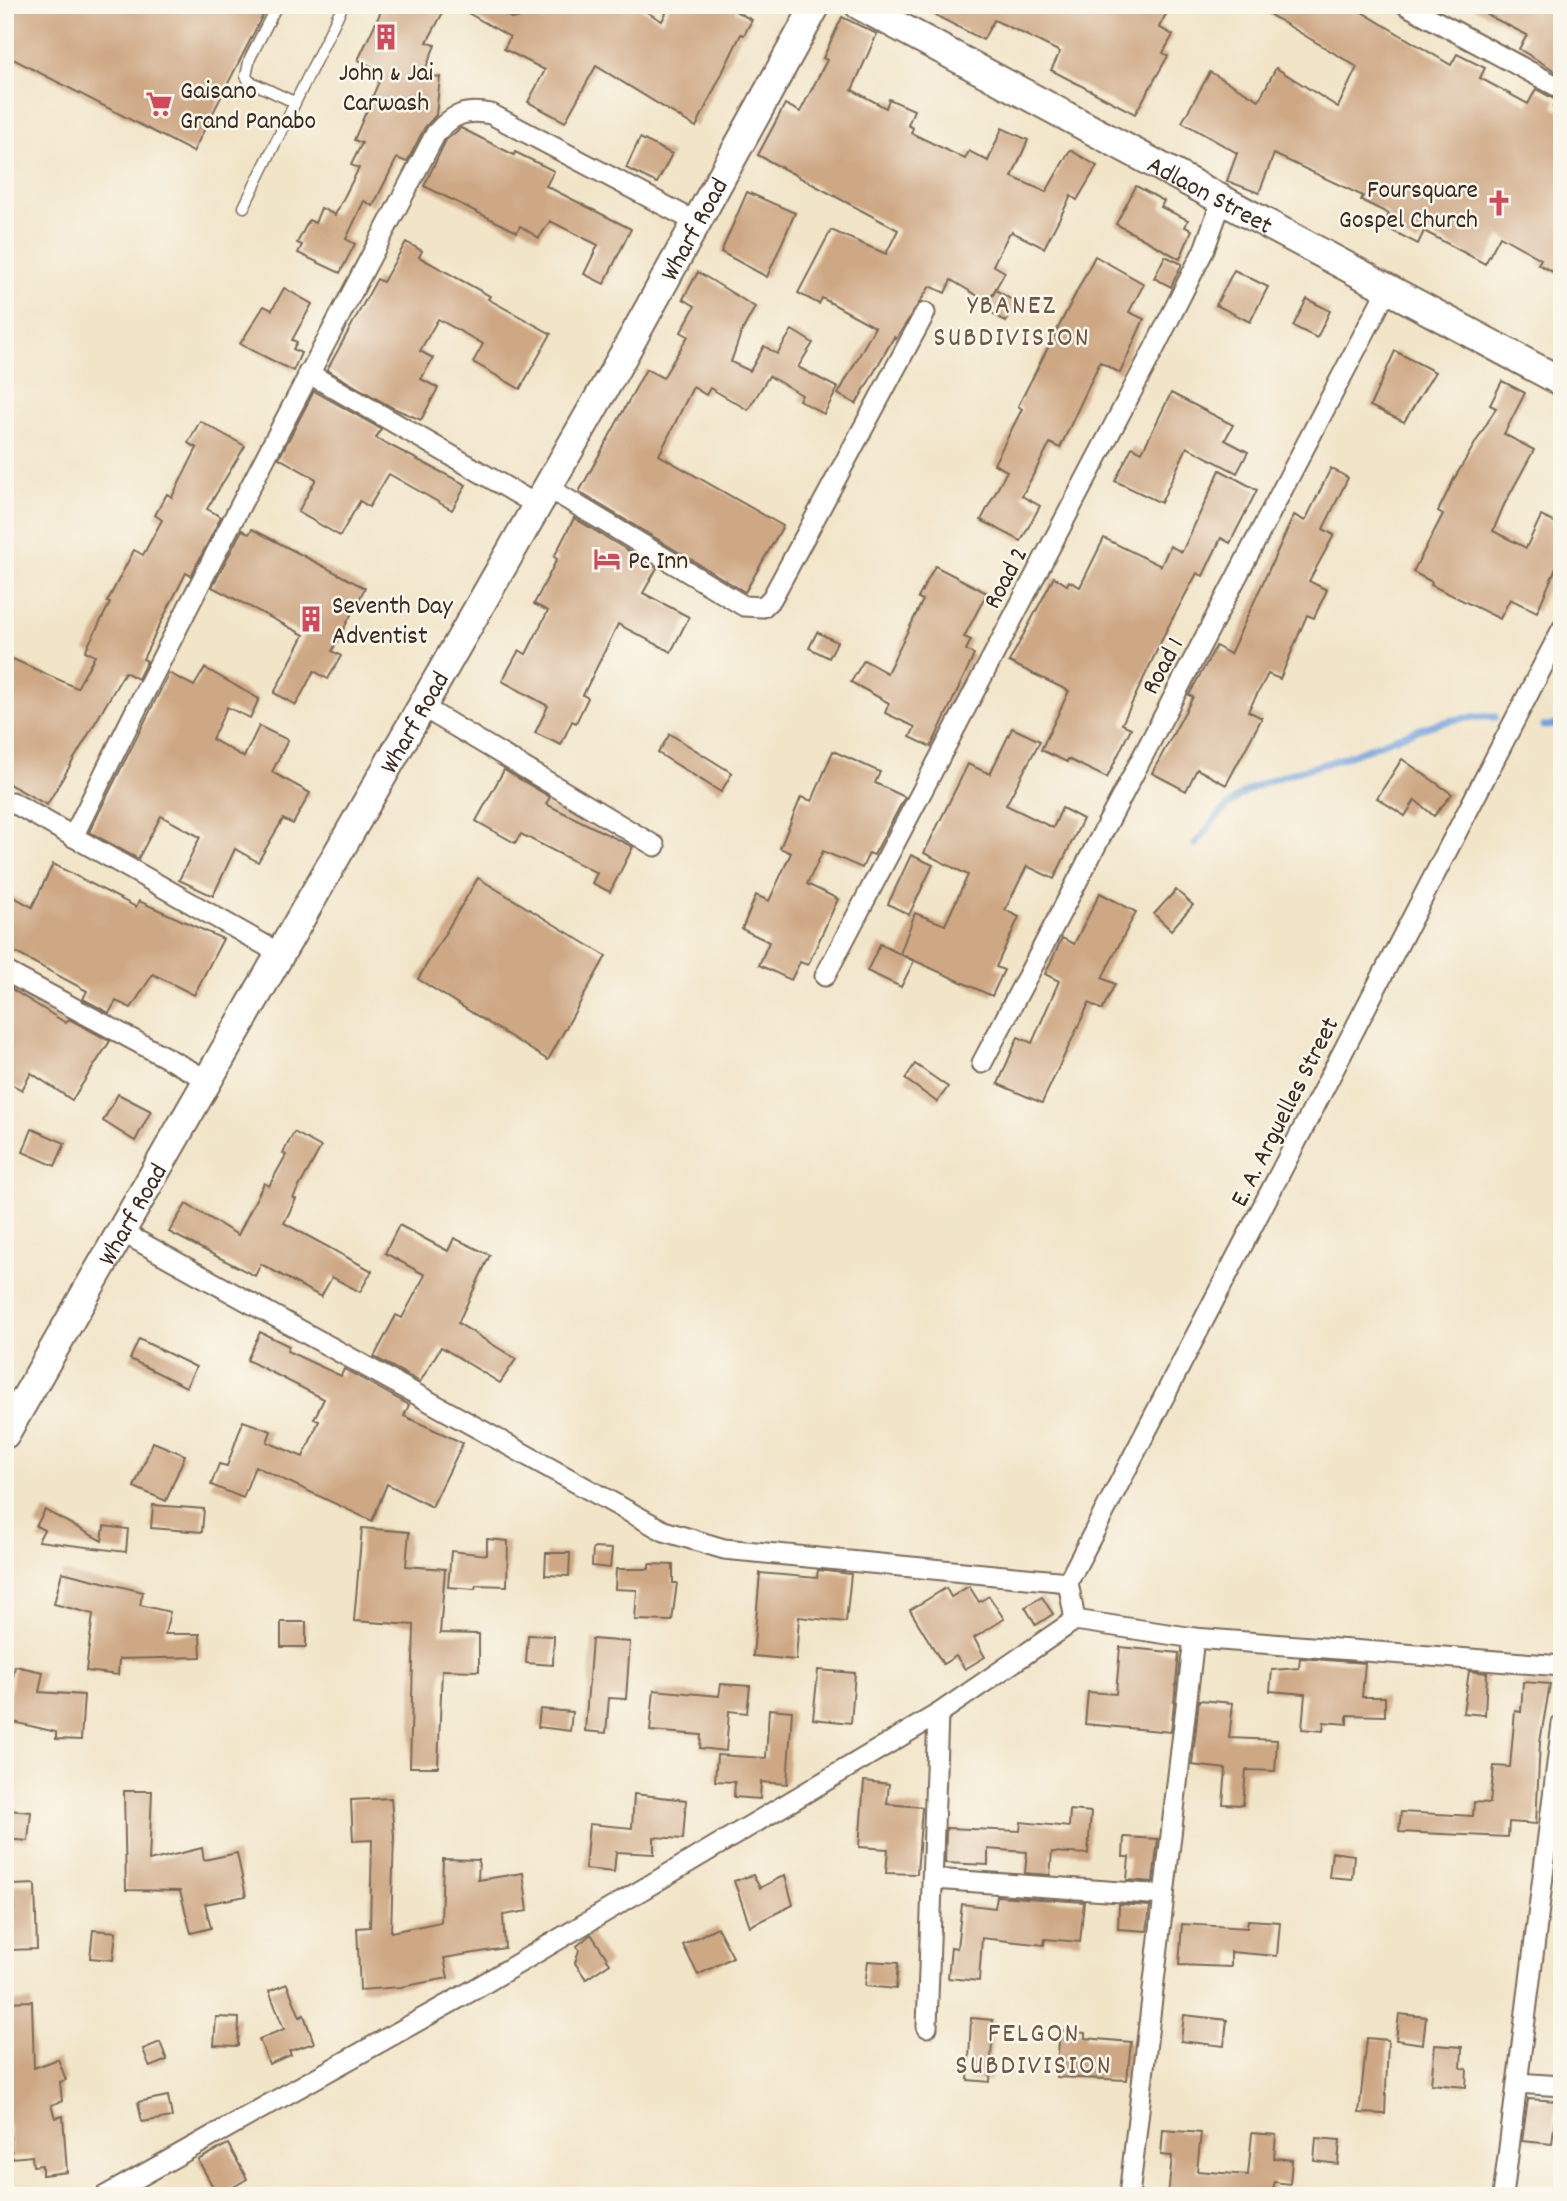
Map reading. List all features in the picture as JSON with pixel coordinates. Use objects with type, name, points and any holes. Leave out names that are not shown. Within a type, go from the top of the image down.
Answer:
[{"type":"main road","name":"Wharf Road","points":[[5,1434],[542,496],[816,5]]},
{"type":"main road","name":"Adlaon Street","points":[[859,5],[1562,382]]},
{"type":"street","points":[[1406,5],[1562,89]]},
{"type":"street","points":[[73,837],[174,629],[308,373],[436,133],[451,117],[471,110],[491,114],[696,222]]},
{"type":"street","name":"Road 2","points":[[825,976],[1154,349],[1204,250],[1222,200]]},
{"type":"street","name":"Road 1","points":[[982,1063],[1387,290]]},
{"type":"street","points":[[308,373],[744,606],[763,607],[772,598],[925,313]]},
{"type":"street","name":"E. A. Arguelles Street","points":[[1068,1582],[1562,629]]},
{"type":"street","points":[[421,706],[655,846]]},
{"type":"street","points":[[12,802],[279,953]]},
{"type":"street","points":[[5,971],[206,1079]]},
{"type":"street","points":[[121,1231],[664,1531],[688,1541],[736,1550],[1068,1582],[1075,1620]]},
{"type":"street","points":[[105,2196],[475,1989],[938,1714],[1075,1620],[1194,1638],[1562,1666]]},
{"type":"street","points":[[1129,2196],[1194,1638]]},
{"type":"street","points":[[927,2027],[938,1714]]},
{"type":"street","points":[[1503,2196],[1562,1724]]},
{"type":"street","points":[[934,1879],[1164,1895]]},
{"type":"street","points":[[1517,2082],[1562,2086]]},
{"type":"lane","points":[[277,5],[250,58],[246,76],[249,81],[294,102]]},
{"type":"lane","points":[[244,206],[342,5]]},
{"type":"building","name":"Gaisano Grand Panabo","points":[[5,5],[268,5],[193,152],[5,55]]},
{"type":"building","points":[[384,5],[447,5],[427,42],[435,45],[423,75],[440,77],[436,115],[425,127],[407,162],[397,158],[373,206],[364,201],[346,239],[355,244],[340,273],[298,253],[302,245],[297,243],[309,220],[315,223],[321,208],[335,215],[359,168],[351,165],[362,143],[354,140],[383,72],[358,60]]},
{"type":"building","points":[[454,5],[501,5],[503,14],[513,19],[520,17],[526,5],[635,5],[662,21],[670,5],[738,5],[735,11],[752,20],[744,35],[741,34],[696,127],[596,66],[565,122],[528,102],[545,70],[504,49],[510,37]]},
{"type":"building","points":[[916,5],[1171,5],[1159,27],[1173,35],[1163,53],[1168,56],[1135,114],[1051,70],[1060,52],[1018,31],[994,20],[983,40]]},
{"type":"building","points":[[1254,5],[1350,5],[1451,65],[1457,54],[1485,68],[1480,78],[1528,104],[1536,89],[1556,100],[1553,107],[1562,112],[1562,277],[1538,264],[1541,259],[1500,236],[1485,264],[1424,231],[1418,244],[1383,226],[1389,214],[1361,200],[1363,196],[1274,154],[1259,193],[1227,181],[1237,153],[1182,122],[1210,72],[1259,100],[1276,68],[1338,107],[1357,67]]},
{"type":"building","points":[[1468,5],[1562,5],[1562,75],[1519,49],[1527,35]]},
{"type":"building","points":[[842,17],[877,34],[852,90],[886,108],[889,99],[914,110],[908,125],[913,128],[911,133],[965,159],[969,151],[988,161],[1002,128],[1028,140],[1012,177],[1046,192],[1070,150],[1097,166],[1077,200],[1071,196],[1044,248],[1012,232],[1009,234],[993,265],[1005,272],[988,302],[951,280],[945,293],[930,286],[896,339],[894,337],[856,404],[838,394],[875,327],[822,298],[819,304],[798,293],[831,230],[886,254],[898,230],[758,155],[785,104],[800,112],[827,60],[823,58]]},
{"type":"building","points":[[461,128],[514,155],[515,152],[554,171],[546,186],[631,229],[604,284],[584,274],[598,245],[550,221],[539,238],[520,226],[517,232],[424,186],[446,140]]},
{"type":"building","points":[[640,138],[672,154],[657,183],[626,168]]},
{"type":"building","points":[[1136,186],[1164,201],[1161,207],[1188,220],[1185,227],[1192,230],[1180,259],[1116,224]]},
{"type":"building","points":[[747,192],[795,213],[767,277],[721,252]]},
{"type":"building","points":[[406,242],[422,251],[419,257],[551,334],[520,389],[473,362],[483,344],[438,319],[420,351],[433,358],[421,379],[438,388],[421,420],[393,408],[327,370],[377,279],[383,282]]},
{"type":"building","points":[[1095,256],[1144,284],[1129,312],[1144,319],[1120,373],[1100,362],[1060,448],[1050,443],[1022,496],[1040,506],[1021,541],[981,520],[1007,471],[994,464],[1022,409],[1018,406]]},
{"type":"building","points":[[1165,256],[1182,264],[1171,287],[1154,278]]},
{"type":"building","points":[[1234,270],[1268,287],[1250,322],[1216,305]]},
{"type":"building","points":[[698,272],[755,307],[741,333],[731,362],[750,371],[764,346],[777,354],[792,330],[813,343],[798,367],[838,388],[824,414],[799,400],[802,395],[769,376],[748,410],[710,388],[706,395],[693,387],[659,455],[783,526],[745,592],[579,492],[646,369],[663,378],[688,336],[681,332],[695,306],[683,299]]},
{"type":"building","points":[[284,288],[312,304],[292,340],[297,342],[293,349],[301,353],[293,371],[240,344],[264,306],[272,310]]},
{"type":"building","points":[[996,290],[1018,304],[1006,322],[985,308]]},
{"type":"building","points":[[1307,299],[1330,311],[1317,338],[1293,326]]},
{"type":"building","points":[[1395,351],[1435,372],[1404,422],[1370,406]]},
{"type":"building","points":[[1502,381],[1525,393],[1504,434],[1534,450],[1493,531],[1526,548],[1541,516],[1562,526],[1562,554],[1537,612],[1510,599],[1500,619],[1431,585],[1432,582],[1413,572],[1443,514],[1438,511],[1454,479],[1496,408],[1490,405]]},
{"type":"building","points":[[314,391],[381,429],[376,438],[466,485],[452,510],[389,474],[369,507],[360,501],[340,536],[298,512],[316,479],[279,458]]},
{"type":"building","points":[[1171,393],[1233,425],[1225,440],[1248,452],[1237,473],[1187,447],[1161,503],[1115,481],[1132,447],[1142,452]]},
{"type":"building","points":[[200,421],[245,446],[207,509],[221,517],[191,576],[186,573],[143,659],[147,661],[138,679],[125,672],[47,805],[5,782],[5,675],[13,659],[77,688],[95,656],[85,651],[110,603],[107,602],[134,550],[143,555],[162,520],[155,515],[167,494],[172,497],[197,448],[188,443]]},
{"type":"building","points":[[1331,468],[1348,478],[1323,529],[1334,535],[1309,581],[1327,590],[1314,618],[1307,615],[1280,679],[1268,674],[1248,711],[1262,718],[1226,785],[1197,769],[1186,791],[1152,773],[1193,697],[1189,695],[1216,646],[1230,654],[1294,515],[1305,521]]},
{"type":"building","points":[[1220,470],[1257,490],[1230,543],[1221,538],[1203,576],[1197,573],[1167,629],[1122,724],[1131,728],[1107,778],[1068,759],[1067,762],[1041,750],[1069,691],[1009,662],[1054,577],[1067,585],[1069,581],[1080,587],[1104,538],[1161,566],[1170,546],[1182,552]]},
{"type":"building","points":[[574,518],[657,568],[643,593],[689,617],[671,652],[618,624],[583,695],[588,698],[576,723],[572,721],[561,745],[535,733],[548,706],[502,681],[519,650],[526,654],[548,611],[534,604]]},
{"type":"building","name":"Seventh Day Adventist","points":[[252,529],[365,588],[332,651],[341,656],[328,679],[314,671],[296,705],[274,693],[304,635],[212,587],[242,530],[249,534]]},
{"type":"building","points":[[935,566],[987,593],[964,637],[971,640],[966,650],[974,655],[931,747],[910,737],[915,727],[885,713],[889,703],[851,682],[864,660],[887,673],[923,600],[918,598]]},
{"type":"building","points":[[817,632],[837,642],[829,658],[809,648]]},
{"type":"building","points":[[205,668],[259,699],[250,718],[227,707],[212,739],[244,757],[259,726],[288,740],[272,772],[310,793],[293,824],[283,819],[258,862],[235,849],[213,896],[179,880],[200,837],[161,816],[138,859],[89,832],[169,673],[194,686]]},
{"type":"building","points":[[1012,728],[1040,741],[1006,805],[1053,828],[1062,808],[1083,819],[1054,879],[1027,866],[1005,910],[1019,917],[996,967],[1004,970],[992,996],[900,954],[915,913],[945,925],[968,875],[924,853],[968,764],[990,774]]},
{"type":"building","points":[[670,734],[732,773],[721,792],[658,753]]},
{"type":"building","points":[[833,751],[880,772],[875,783],[905,797],[874,855],[869,853],[862,868],[823,851],[807,884],[838,899],[808,965],[800,962],[791,980],[759,965],[769,942],[742,929],[756,895],[769,901],[791,853],[780,848],[801,797],[812,801]]},
{"type":"building","points":[[1402,759],[1452,794],[1434,816],[1415,800],[1405,816],[1377,798]]},
{"type":"building","points":[[504,770],[550,797],[546,804],[633,847],[610,892],[592,883],[597,873],[521,834],[515,843],[476,821]]},
{"type":"building","points":[[911,855],[933,865],[909,915],[888,904]]},
{"type":"building","points":[[53,864],[136,907],[139,901],[223,939],[194,995],[153,974],[131,1008],[116,1001],[109,1013],[83,999],[87,991],[5,947],[5,892],[32,907]]},
{"type":"building","points":[[478,878],[606,956],[548,1060],[418,979]]},
{"type":"building","points":[[1176,890],[1193,905],[1171,930],[1154,914]]},
{"type":"building","points":[[1100,893],[1136,912],[1102,978],[1115,984],[1102,1010],[1089,1003],[1042,1103],[998,1084],[1018,1037],[1032,1043],[1059,981],[1045,974],[1062,938],[1074,944]]},
{"type":"building","points":[[880,944],[914,961],[901,987],[867,971]]},
{"type":"building","points":[[5,985],[66,1023],[69,1019],[110,1041],[72,1100],[31,1073],[22,1090],[5,1081]]},
{"type":"building","points":[[915,1064],[948,1087],[937,1102],[905,1079]]},
{"type":"building","points":[[118,1094],[151,1111],[135,1141],[103,1121]]},
{"type":"building","points":[[32,1129],[65,1143],[55,1166],[23,1152]]},
{"type":"building","points":[[294,1132],[321,1147],[293,1198],[296,1199],[284,1223],[372,1271],[360,1292],[332,1277],[321,1297],[261,1264],[255,1276],[169,1232],[186,1204],[238,1235],[264,1183],[269,1186],[286,1155],[283,1153]]},
{"type":"building","points":[[399,1225],[448,1251],[454,1238],[490,1255],[458,1323],[516,1359],[500,1383],[441,1347],[420,1382],[374,1357],[396,1315],[402,1318],[425,1275],[385,1253]]},
{"type":"building","points":[[260,1332],[289,1346],[287,1351],[341,1376],[344,1369],[409,1405],[404,1416],[463,1443],[432,1507],[387,1484],[372,1521],[255,1466],[243,1498],[211,1485],[219,1464],[227,1466],[243,1421],[271,1431],[267,1442],[303,1457],[319,1421],[314,1419],[324,1399],[247,1360]]},
{"type":"building","points":[[139,1339],[196,1367],[186,1387],[130,1359]]},
{"type":"building","points":[[153,1442],[185,1455],[166,1501],[134,1487]]},
{"type":"building","points":[[153,1505],[204,1509],[202,1532],[151,1528]]},
{"type":"building","points":[[45,1510],[102,1541],[104,1526],[128,1529],[126,1552],[38,1541],[44,1530],[36,1526]]},
{"type":"building","points":[[362,1528],[409,1532],[406,1566],[445,1569],[440,1633],[479,1634],[479,1671],[442,1670],[438,1767],[410,1767],[414,1625],[354,1621]]},
{"type":"building","points":[[487,1539],[508,1541],[507,1586],[476,1585],[475,1589],[448,1587],[451,1551],[487,1555]]},
{"type":"building","points":[[593,1548],[612,1549],[610,1568],[592,1566]]},
{"type":"building","points":[[546,1553],[570,1553],[569,1576],[545,1575]]},
{"type":"building","points":[[649,1564],[673,1565],[673,1583],[677,1583],[672,1621],[635,1620],[637,1590],[615,1589],[616,1569],[649,1569]]},
{"type":"building","points":[[818,1570],[851,1574],[846,1622],[799,1617],[796,1660],[753,1656],[760,1573],[817,1578]]},
{"type":"building","points":[[62,1572],[143,1592],[140,1605],[170,1612],[165,1634],[200,1634],[201,1657],[119,1659],[118,1675],[86,1671],[93,1614],[54,1604]]},
{"type":"building","points":[[969,1586],[979,1602],[989,1596],[1004,1619],[974,1638],[985,1657],[965,1669],[956,1656],[943,1664],[910,1610],[946,1588],[951,1597]]},
{"type":"building","points":[[1042,1597],[1053,1614],[1036,1625],[1025,1607]]},
{"type":"building","points":[[281,1622],[306,1622],[306,1647],[281,1647]]},
{"type":"building","points":[[528,1635],[554,1636],[553,1665],[526,1663]]},
{"type":"building","points":[[592,1639],[630,1642],[626,1699],[609,1698],[606,1733],[585,1731]]},
{"type":"building","points":[[1120,1647],[1179,1653],[1171,1732],[1085,1724],[1088,1692],[1116,1694]]},
{"type":"building","points":[[1300,1658],[1365,1663],[1362,1697],[1385,1697],[1385,1716],[1347,1715],[1347,1724],[1324,1722],[1323,1731],[1302,1729],[1305,1694],[1270,1691],[1272,1670],[1299,1668]]},
{"type":"building","points":[[15,1666],[43,1672],[39,1692],[84,1695],[81,1740],[56,1739],[56,1732],[5,1720]]},
{"type":"building","points":[[818,1670],[855,1673],[851,1723],[813,1719]]},
{"type":"building","points":[[1469,1671],[1487,1673],[1485,1715],[1463,1713]]},
{"type":"building","points":[[1523,1682],[1550,1684],[1540,1742],[1536,1824],[1509,1822],[1508,1837],[1399,1832],[1401,1812],[1473,1816],[1474,1802],[1490,1803],[1494,1766],[1510,1767],[1515,1711],[1521,1712]]},
{"type":"building","points":[[721,1684],[750,1686],[747,1713],[729,1711],[726,1751],[700,1748],[701,1735],[650,1731],[654,1690],[719,1696]]},
{"type":"building","points":[[1199,1700],[1233,1703],[1229,1738],[1277,1740],[1275,1771],[1246,1770],[1243,1805],[1223,1804],[1226,1769],[1192,1765]]},
{"type":"building","points":[[540,1709],[572,1712],[570,1731],[538,1727]]},
{"type":"building","points":[[769,1709],[792,1711],[787,1784],[761,1782],[760,1799],[734,1797],[735,1782],[715,1781],[717,1755],[766,1758]]},
{"type":"building","points":[[864,1781],[889,1784],[887,1804],[922,1807],[917,1874],[886,1873],[888,1849],[859,1847]]},
{"type":"building","points":[[124,1791],[152,1791],[149,1861],[202,1848],[204,1860],[237,1853],[246,1896],[205,1904],[211,1928],[191,1933],[180,1891],[126,1890]]},
{"type":"building","points":[[634,1794],[686,1800],[683,1839],[654,1837],[654,1854],[616,1852],[614,1872],[585,1869],[589,1824],[632,1828]]},
{"type":"building","points":[[391,1798],[394,1836],[391,1932],[441,1922],[443,1859],[479,1860],[478,1880],[523,1873],[528,1911],[503,1915],[505,1948],[444,1958],[448,1978],[401,1987],[360,1990],[357,1928],[370,1927],[372,1840],[353,1841],[351,1800]]},
{"type":"building","points":[[8,1810],[31,1812],[28,1841],[5,1839]]},
{"type":"building","points":[[1070,1810],[1091,1812],[1088,1854],[1052,1852],[1050,1875],[1025,1873],[1027,1852],[988,1849],[988,1865],[945,1863],[946,1828],[1020,1831],[1021,1822],[1069,1827]]},
{"type":"building","points":[[1124,1837],[1158,1839],[1153,1882],[1127,1880],[1129,1857],[1123,1857]]},
{"type":"building","points":[[1332,1852],[1354,1855],[1352,1879],[1329,1877]]},
{"type":"building","points":[[753,1875],[760,1888],[785,1875],[793,1905],[750,1926],[734,1881]]},
{"type":"building","points":[[35,1884],[37,1949],[8,1950],[8,1911],[14,1911],[13,1885]]},
{"type":"building","points":[[997,1896],[1084,1902],[1080,1942],[1045,1939],[1044,1945],[982,1938],[979,1981],[948,1978],[951,1947],[957,1948],[962,1904],[995,1908]]},
{"type":"building","points":[[1119,1904],[1150,1906],[1147,1931],[1118,1929]]},
{"type":"building","points":[[1248,1920],[1280,1922],[1277,1956],[1231,1952],[1231,1967],[1179,1965],[1182,1924],[1247,1928]]},
{"type":"building","points":[[717,1927],[733,1957],[698,1975],[683,1945]]},
{"type":"building","points":[[93,1930],[116,1932],[113,1960],[90,1958]]},
{"type":"building","points":[[591,1934],[610,1963],[586,1979],[575,1963],[579,1950],[577,1946]]},
{"type":"building","points":[[868,1961],[898,1963],[896,1989],[865,1986]]},
{"type":"building","points":[[287,1984],[300,2017],[304,2015],[314,2043],[289,2051],[291,2055],[269,2064],[259,2039],[284,2029],[269,1991]]},
{"type":"building","points":[[32,2001],[34,2068],[58,2059],[66,2080],[60,2082],[62,2101],[51,2105],[55,2118],[63,2116],[67,2172],[42,2175],[42,2165],[33,2166],[32,2156],[12,2158],[9,2124],[5,2125],[5,2002]]},
{"type":"building","points":[[1399,2014],[1426,2017],[1423,2044],[1396,2040]]},
{"type":"building","points":[[1184,2015],[1227,2020],[1224,2046],[1181,2041]]},
{"type":"building","points":[[216,2017],[239,2018],[238,2046],[214,2045]]},
{"type":"building","points":[[971,2018],[993,2020],[990,2082],[968,2080]]},
{"type":"building","points":[[1060,2031],[1085,2033],[1085,2038],[1131,2042],[1127,2080],[1056,2077]]},
{"type":"building","points":[[1367,2038],[1388,2040],[1385,2114],[1359,2113]]},
{"type":"building","points":[[160,2042],[167,2060],[150,2067],[143,2049]]},
{"type":"building","points":[[1435,2045],[1462,2047],[1461,2068],[1467,2069],[1466,2087],[1431,2084]]},
{"type":"building","points":[[168,2096],[172,2117],[142,2122],[138,2102]]},
{"type":"building","points":[[1528,2099],[1557,2101],[1552,2144],[1522,2141]]},
{"type":"building","points":[[1163,2130],[1201,2133],[1197,2171],[1248,2175],[1252,2133],[1276,2135],[1274,2158],[1292,2160],[1290,2184],[1274,2182],[1273,2196],[1168,2196],[1172,2156],[1161,2155]]},
{"type":"building","points":[[1316,2138],[1340,2140],[1338,2164],[1314,2161]]},
{"type":"building","points":[[228,2144],[247,2179],[218,2196],[198,2160]]},
{"type":"waterway","points":[[1195,844],[1232,802],[1247,791],[1267,782],[1430,726],[1473,717],[1495,717]]},
{"type":"waterway","points":[[1544,726],[1562,725]]},
{"type":"place","name":"John & Jai Carwash","points":[[386,37]]},
{"type":"place","name":"Gaisano Grand Panabo","points":[[159,104]]},
{"type":"place","name":"Foursquare Gospel Church","points":[[1499,203]]},
{"type":"place","name":"Pc Inn","points":[[607,559]]},
{"type":"place","name":"Seventh Day Adventist","points":[[311,619]]},
{"type":"district","name":"YBANEZ SUBDIVISION","points":[[1012,319]]},
{"type":"district","name":"FELGON SUBDIVISION","points":[[1034,2047]]}]
